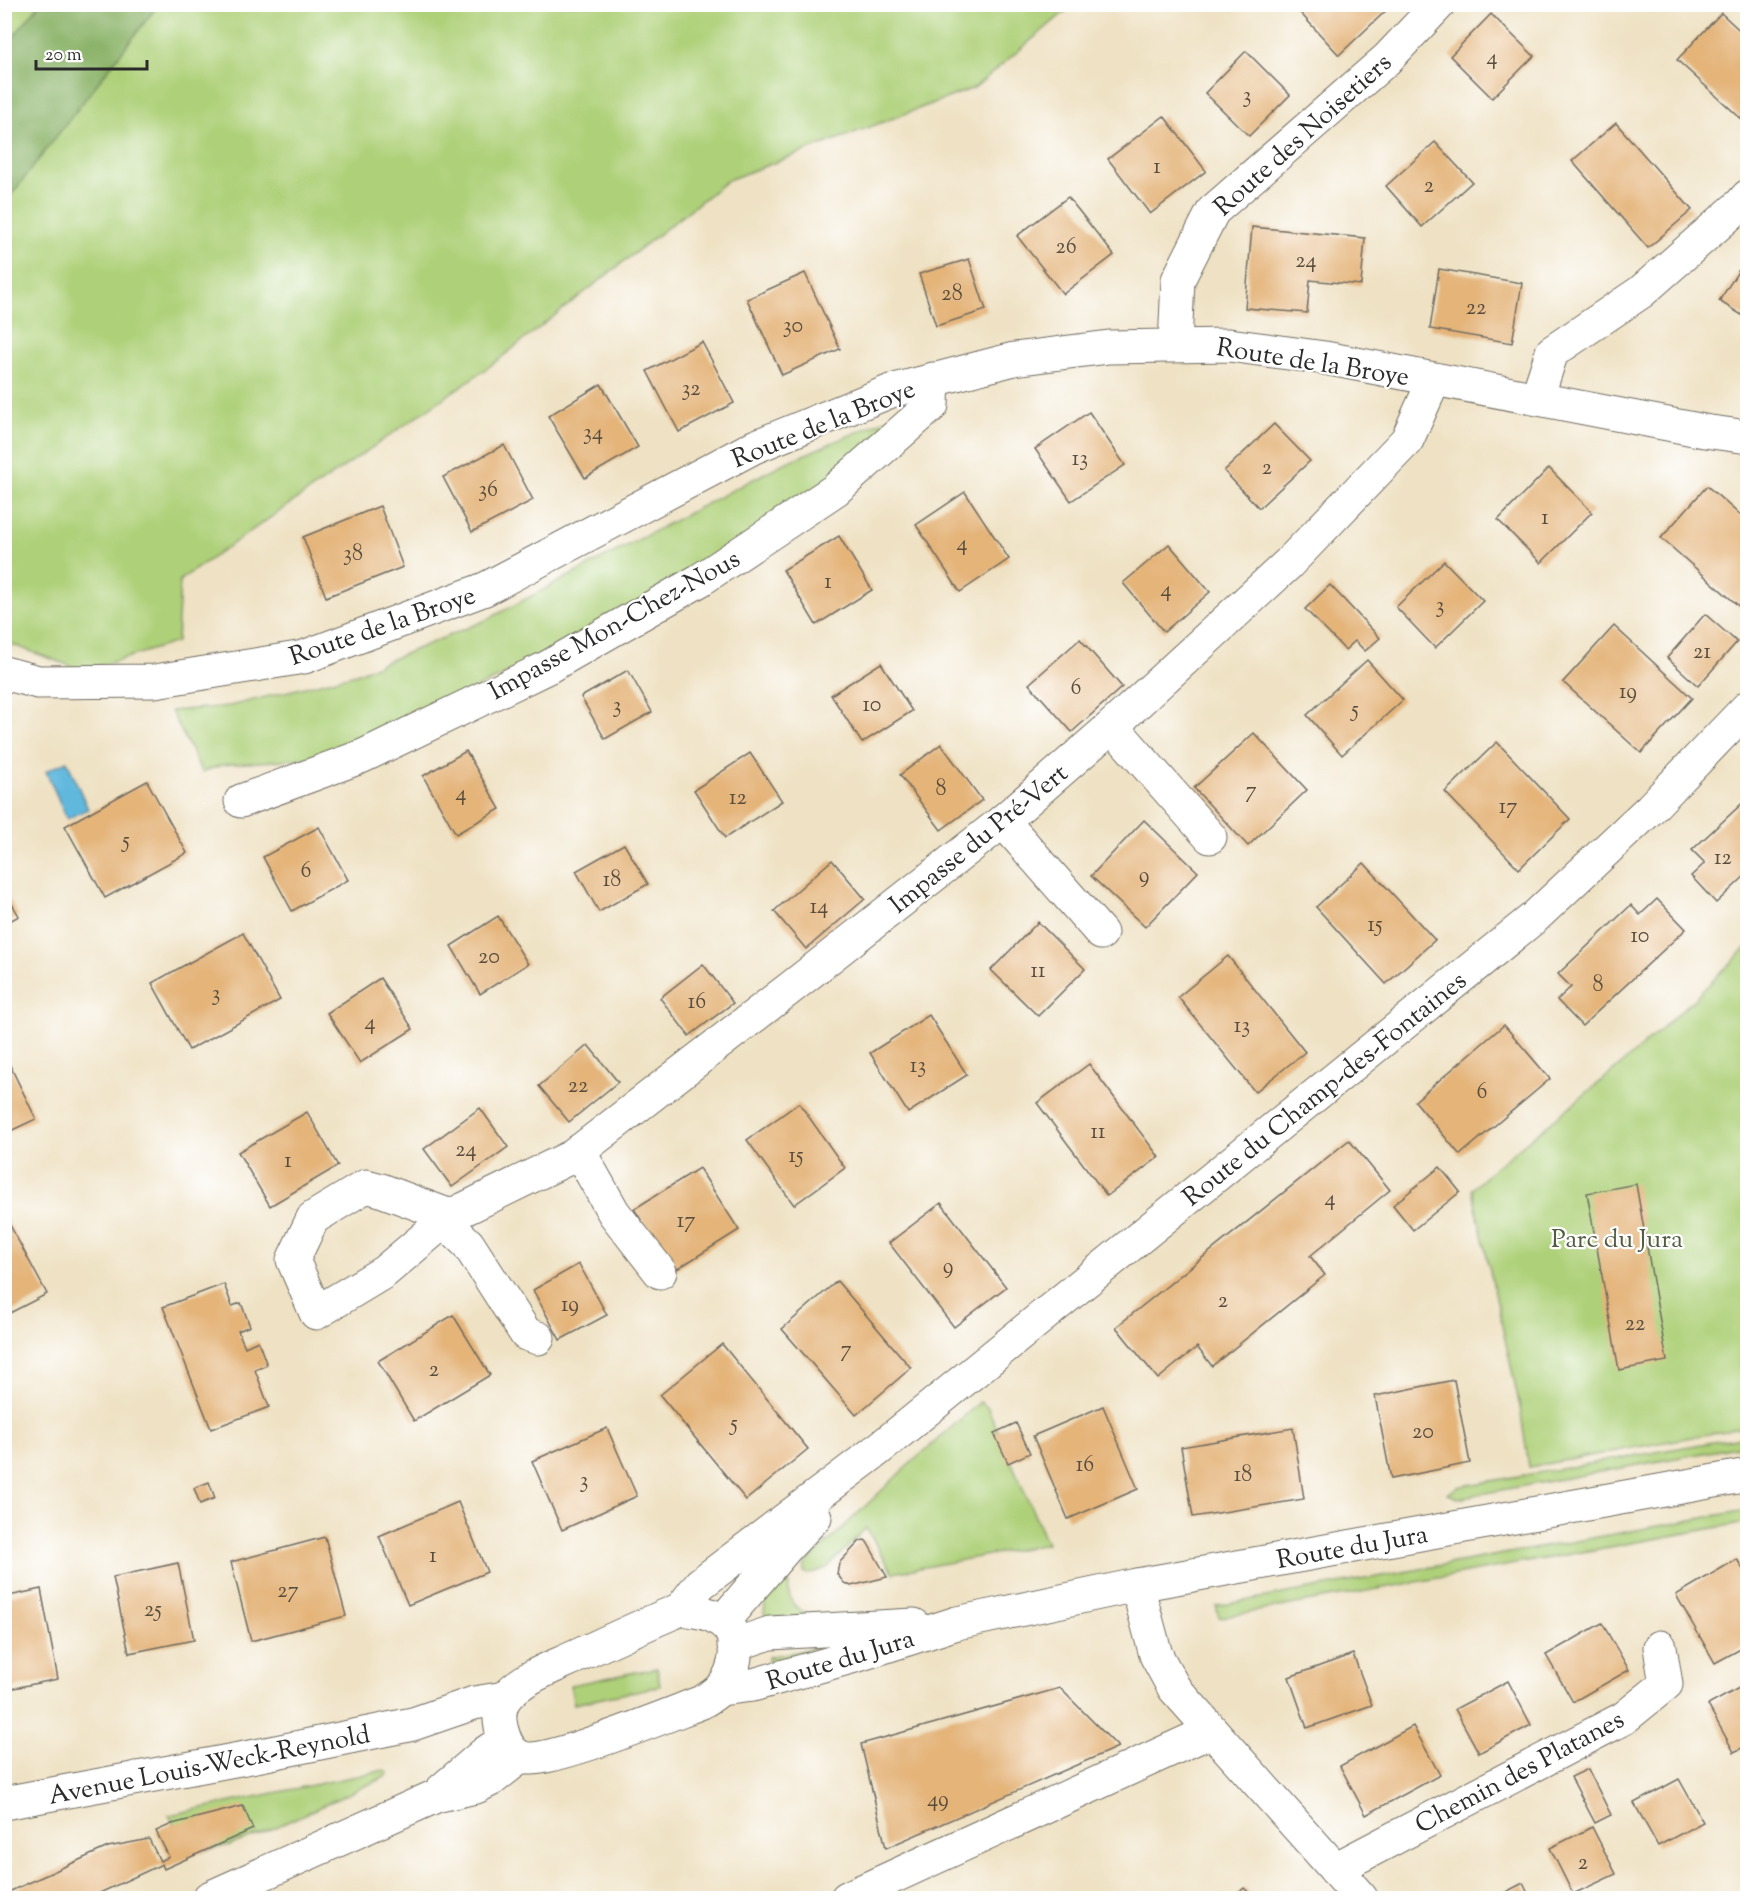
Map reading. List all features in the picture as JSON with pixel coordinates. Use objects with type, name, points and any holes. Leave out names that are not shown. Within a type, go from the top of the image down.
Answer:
[{"type":"street","name":"Route des Noisetiers","points":[[1175,345],[1178,280],[1213,211],[1387,59],[1439,4]]},
{"type":"street","points":[[1537,398],[1552,352],[1641,292],[1740,206],[1748,196]]},
{"type":"street","name":"Route de la Broye","points":[[4,673],[38,682],[155,681],[304,657],[485,589],[754,447],[891,391],[1024,358],[1109,347],[1229,345],[1325,358],[1704,431],[1748,437]]},
{"type":"street","name":"Impasse Mon-Chez-Nous","points":[[241,801],[374,751],[548,667],[700,580],[835,490],[933,405],[933,379]]},
{"type":"street","name":"Impasse du Pré-Vert","points":[[538,1338],[526,1334],[468,1244],[447,1219],[573,1156],[1003,821],[1112,726],[1288,564],[1407,440],[1434,380]]},
{"type":"street","name":"Route du Champ-des-Fontaines","points":[[681,1609],[700,1584],[880,1448],[1535,917],[1650,809],[1748,706]]},
{"type":"street","points":[[1112,726],[1210,837]]},
{"type":"street","points":[[1003,821],[1101,933]]},
{"type":"street","points":[[579,1151],[614,1213],[660,1272]]},
{"type":"street","name":"Route du Champ-des-Fontaines","points":[[729,1633],[785,1549],[880,1448]]},
{"type":"street","name":"Route du Jura","points":[[721,1689],[753,1685],[855,1656],[957,1623],[1137,1585],[1748,1475]]},
{"type":"street","points":[[1137,1585],[1161,1666],[1174,1688],[1361,1899]]},
{"type":"street","points":[[209,1899],[436,1796],[476,1787],[492,1779],[521,1685],[546,1671],[681,1609],[702,1611],[729,1633],[735,1658],[732,1674],[721,1689]]},
{"type":"street","name":"Route du Jura","points":[[729,1633],[957,1623]]},
{"type":"street","name":"Chemin des Platanes","points":[[1335,1869],[1624,1718],[1666,1684],[1660,1647]]},
{"type":"street","name":"Avenue Louis-Weck-Reynold","points":[[4,1803],[413,1724],[474,1704],[507,1728],[537,1759],[569,1751],[702,1702],[721,1689]]},
{"type":"street","points":[[847,1899],[1211,1731]]},
{"type":"green space","points":[[4,5],[1073,5],[974,88],[728,180],[493,364],[180,580],[177,642],[84,671],[5,642]]},
{"type":"green space","points":[[39,5],[158,5],[5,203],[5,47]]},
{"type":"green space","points":[[885,420],[892,422],[828,480],[696,569],[542,657],[344,751],[300,759],[222,765],[202,772],[171,711],[230,706],[356,674],[484,621],[780,465]]},
{"type":"green space","name":"Parc du Jura","points":[[1747,947],[1747,1427],[1529,1467],[1520,1407],[1472,1189],[1622,1064]]},
{"type":"green space","points":[[980,1402],[988,1408],[1047,1544],[893,1573],[866,1528],[827,1568],[808,1574],[804,1572],[805,1564],[902,1471]]},
{"type":"green space","points":[[1747,1436],[1747,1445],[1458,1498],[1448,1494],[1457,1487]]},
{"type":"green space","points":[[1747,1510],[1747,1522],[1219,1618],[1216,1606]]},
{"type":"green space","points":[[790,1567],[788,1586],[792,1601],[801,1611],[820,1618],[770,1618],[764,1614],[769,1594]]},
{"type":"green space","points":[[838,1643],[840,1652],[769,1666],[768,1657]]},
{"type":"green space","points":[[657,1668],[660,1686],[574,1704],[570,1685]]},
{"type":"green space","points":[[385,1770],[388,1773],[387,1776],[261,1834],[230,1845],[189,1854],[169,1815]]},
{"type":"water","points":[[67,761],[88,809],[67,819],[46,771]]},
{"type":"building","points":[[1292,4],[1393,4],[1339,55]]},
{"type":"building","points":[[1721,13],[1748,38],[1748,125],[1677,60]]},
{"type":"building","points":[[1491,14],[1534,56],[1492,98],[1450,56]]},
{"type":"building","points":[[1246,51],[1290,95],[1249,136],[1205,93]]},
{"type":"building","points":[[1164,116],[1206,171],[1150,214],[1108,159]]},
{"type":"building","points":[[1616,123],[1692,210],[1648,248],[1572,161]]},
{"type":"building","points":[[1435,142],[1472,182],[1422,227],[1386,186]]},
{"type":"building","points":[[1068,197],[1114,255],[1063,294],[1017,236]]},
{"type":"building","points":[[1252,227],[1365,238],[1361,285],[1310,280],[1307,313],[1245,308]]},
{"type":"building","points":[[1748,256],[1748,319],[1719,301]]},
{"type":"building","points":[[969,259],[986,310],[936,326],[919,274]]},
{"type":"building","points":[[1439,269],[1522,283],[1512,343],[1430,329]]},
{"type":"building","points":[[805,273],[840,349],[782,375],[747,299]]},
{"type":"building","points":[[702,342],[734,403],[679,432],[647,371]]},
{"type":"building","points":[[601,384],[638,447],[585,478],[548,416]]},
{"type":"building","points":[[1089,412],[1125,465],[1071,501],[1035,449]]},
{"type":"building","points":[[1274,424],[1310,461],[1259,508],[1224,471]]},
{"type":"building","points":[[504,445],[533,500],[472,532],[443,477]]},
{"type":"building","points":[[1549,468],[1592,512],[1541,563],[1498,520]]},
{"type":"building","points":[[1707,486],[1748,522],[1748,614],[1661,538]]},
{"type":"building","points":[[965,492],[1009,559],[960,592],[916,525]]},
{"type":"building","points":[[380,506],[403,567],[326,597],[303,537]]},
{"type":"building","points":[[839,536],[872,590],[816,625],[783,570]]},
{"type":"building","points":[[1169,544],[1210,592],[1164,632],[1123,583]]},
{"type":"building","points":[[1444,561],[1483,601],[1435,648],[1396,607]]},
{"type":"building","points":[[1330,585],[1380,638],[1365,651],[1355,641],[1345,650],[1305,609]]},
{"type":"building","points":[[1705,614],[1737,642],[1698,686],[1667,658]]},
{"type":"building","points":[[1614,626],[1692,698],[1641,753],[1563,682]]},
{"type":"building","points":[[1080,639],[1122,687],[1072,732],[1029,684]]},
{"type":"building","points":[[1367,660],[1403,700],[1342,755],[1307,715]]},
{"type":"building","points":[[881,663],[912,711],[862,743],[831,695]]},
{"type":"building","points":[[628,670],[652,712],[605,739],[581,697]]},
{"type":"building","points":[[1254,733],[1307,790],[1248,846],[1194,788]]},
{"type":"building","points":[[1497,742],[1570,819],[1519,869],[1445,792]]},
{"type":"building","points":[[941,744],[982,800],[941,830],[900,775]]},
{"type":"building","points":[[466,751],[500,809],[456,834],[423,776]]},
{"type":"building","points":[[750,753],[782,801],[725,838],[694,790]]},
{"type":"building","points":[[147,781],[187,853],[105,898],[65,826]]},
{"type":"building","points":[[1748,798],[1748,873],[1716,903],[1691,876],[1705,863],[1692,850]]},
{"type":"building","points":[[1144,820],[1198,872],[1145,927],[1091,876]]},
{"type":"building","points":[[319,827],[348,880],[292,911],[263,857]]},
{"type":"building","points":[[624,844],[648,884],[599,912],[576,871]]},
{"type":"building","points":[[832,860],[865,899],[806,949],[774,911]]},
{"type":"building","points":[[1364,863],[1435,940],[1386,984],[1316,907]]},
{"type":"building","points":[[4,890],[19,916],[4,924]]},
{"type":"building","points":[[1657,899],[1686,929],[1582,1026],[1557,1000],[1571,987],[1558,974],[1631,905],[1640,915]]},
{"type":"building","points":[[498,916],[528,964],[480,994],[451,946]]},
{"type":"building","points":[[1038,922],[1085,969],[1038,1016],[991,970]]},
{"type":"building","points":[[243,933],[280,1000],[189,1050],[152,983]]},
{"type":"building","points":[[1228,956],[1305,1052],[1255,1092],[1178,997]]},
{"type":"building","points":[[703,964],[733,1003],[689,1036],[660,998]]},
{"type":"building","points":[[380,978],[413,1029],[360,1063],[327,1013]]},
{"type":"building","points":[[929,1015],[967,1075],[908,1113],[870,1053]]},
{"type":"building","points":[[1504,1025],[1550,1079],[1460,1155],[1415,1101]]},
{"type":"building","points":[[588,1045],[618,1082],[569,1122],[539,1086]]},
{"type":"building","points":[[4,1053],[36,1119],[4,1134]]},
{"type":"building","points":[[1089,1064],[1159,1157],[1107,1196],[1037,1103]]},
{"type":"building","points":[[799,1103],[845,1168],[794,1205],[747,1140]]},
{"type":"building","points":[[480,1108],[508,1147],[452,1187],[424,1149]]},
{"type":"building","points":[[307,1112],[338,1166],[270,1206],[238,1152]]},
{"type":"building","points":[[1349,1140],[1390,1190],[1310,1256],[1325,1275],[1212,1366],[1197,1347],[1158,1379],[1116,1327]]},
{"type":"building","points":[[1440,1167],[1460,1192],[1413,1230],[1393,1205]]},
{"type":"building","points":[[699,1168],[739,1230],[674,1271],[634,1209]]},
{"type":"building","points":[[1636,1184],[1667,1361],[1619,1370],[1587,1193]]},
{"type":"building","points":[[941,1203],[1006,1287],[954,1327],[889,1243]]},
{"type":"building","points":[[4,1214],[47,1294],[4,1316]]},
{"type":"building","points":[[579,1264],[607,1315],[560,1340],[533,1290]]},
{"type":"building","points":[[837,1281],[911,1368],[856,1415],[782,1329]]},
{"type":"building","points":[[224,1284],[232,1306],[241,1303],[250,1326],[238,1331],[245,1347],[258,1341],[267,1365],[255,1370],[269,1407],[211,1429],[163,1307]]},
{"type":"building","points":[[453,1315],[490,1375],[414,1421],[378,1361]]},
{"type":"building","points":[[722,1344],[808,1449],[746,1500],[660,1395]]},
{"type":"building","points":[[1454,1380],[1470,1463],[1391,1479],[1375,1396]]},
{"type":"building","points":[[1103,1406],[1138,1489],[1068,1519],[1033,1436]]},
{"type":"building","points":[[1016,1423],[1030,1453],[1008,1463],[994,1433]]},
{"type":"building","points":[[607,1428],[637,1496],[562,1530],[532,1461]]},
{"type":"building","points":[[1293,1428],[1304,1499],[1193,1517],[1181,1447]]},
{"type":"building","points":[[209,1482],[215,1498],[200,1504],[194,1488]]},
{"type":"building","points":[[458,1502],[487,1572],[408,1605],[379,1536]]},
{"type":"building","points":[[325,1537],[346,1616],[251,1641],[231,1562]]},
{"type":"building","points":[[865,1540],[887,1577],[851,1586],[844,1583],[837,1574],[839,1563],[860,1541]]},
{"type":"building","points":[[1737,1559],[1748,1578],[1748,1645],[1715,1663],[1676,1595]]},
{"type":"building","points":[[178,1563],[194,1640],[129,1653],[113,1577]]},
{"type":"building","points":[[41,1589],[58,1679],[4,1690],[4,1597]]},
{"type":"building","points":[[1602,1623],[1629,1670],[1573,1702],[1546,1655]]},
{"type":"building","points":[[1353,1654],[1372,1705],[1307,1728],[1289,1677]]},
{"type":"building","points":[[1508,1681],[1531,1725],[1479,1753],[1455,1709]]},
{"type":"building","points":[[1748,1683],[1748,1745],[1734,1752],[1708,1705]]},
{"type":"building","points":[[1060,1688],[1118,1747],[886,1848],[861,1744]]},
{"type":"building","points":[[1413,1726],[1440,1775],[1366,1815],[1340,1766]]},
{"type":"building","points":[[1588,1769],[1611,1815],[1595,1823],[1571,1777]]},
{"type":"building","points":[[1679,1779],[1703,1822],[1658,1846],[1634,1803]]},
{"type":"building","points":[[243,1806],[253,1829],[164,1869],[162,1864],[89,1898],[4,1898],[4,1894],[108,1847],[149,1839],[160,1861],[169,1857],[156,1831],[172,1824]]},
{"type":"building","points":[[1592,1827],[1616,1874],[1573,1894],[1550,1848]]},
{"type":"building","points":[[1523,1883],[1530,1898],[1494,1898]]},
{"type":"building","points":[[1244,1888],[1255,1898],[1233,1898]]}]
